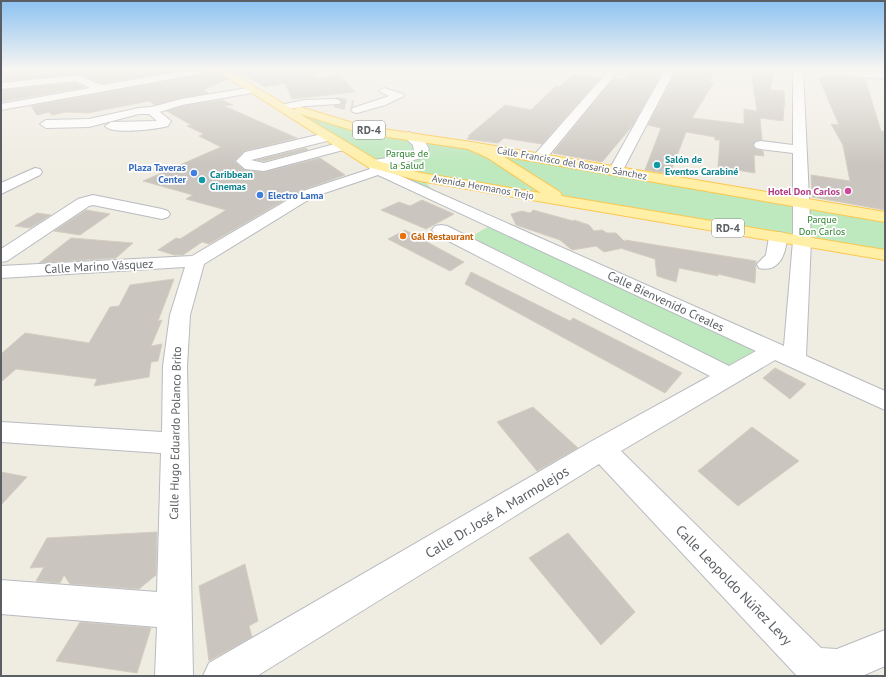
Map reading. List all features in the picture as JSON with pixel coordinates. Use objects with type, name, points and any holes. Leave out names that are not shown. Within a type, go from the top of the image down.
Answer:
[{"type":"main road","name":"Avenida Hermanos Trejo","points":[[272,102],[342,146],[379,167],[420,177],[885,255]]},
{"type":"main road","name":"Avenida Hermanos Trejo","points":[[275,102],[356,127],[471,146],[493,155],[546,190],[571,202]]},
{"type":"main road","points":[[326,136],[356,127]]},
{"type":"main road","name":"Calle Francisco del Rosario Sánchez","points":[[471,146],[885,217]]},
{"type":"street","points":[[1,107],[31,102]]},
{"type":"street","points":[[46,124],[89,123],[139,111],[153,110],[181,102]]},
{"type":"street","points":[[289,106],[305,103],[335,102]]},
{"type":"street","points":[[356,127],[355,108],[381,104],[386,102]]},
{"type":"street","points":[[540,157],[587,102]]},
{"type":"street","points":[[616,170],[653,102]]},
{"type":"street","points":[[784,355],[802,241],[798,102]]},
{"type":"street","points":[[89,123],[101,126],[153,126],[162,124],[164,121],[156,115],[153,110]]},
{"type":"street","points":[[326,136],[250,155],[243,161],[250,166],[264,167],[342,146]]},
{"type":"street","points":[[409,136],[419,142],[422,148],[420,154],[420,177]]},
{"type":"street","points":[[763,139],[799,144]]},
{"type":"street","points":[[196,261],[308,194],[379,167],[420,154]]},
{"type":"street","name":"Calle Bienvenido Creales","points":[[379,167],[495,224],[885,401]]},
{"type":"street","points":[[1,189],[34,172]]},
{"type":"street","name":"Calle Bienvenido Creales","points":[[420,177],[437,195],[447,201]]},
{"type":"street","points":[[1,257],[84,202],[94,200],[162,214]]},
{"type":"street","points":[[463,241],[495,224]]},
{"type":"street","points":[[440,230],[729,376]]},
{"type":"street","points":[[766,264],[772,260],[776,254],[778,237]]},
{"type":"street","name":"Calle Marino Vásquez","points":[[1,272],[196,261]]},
{"type":"street","name":"Calle Hugo Eduardo Polanco Brito","points":[[174,676],[173,443],[175,366],[180,315],[196,261]]},
{"type":"street","name":"Calle Dr. José A. Marmolejos","points":[[222,676],[729,376],[784,355]]},
{"type":"street","points":[[1,432],[173,443]]},
{"type":"street","name":"Calle Leopoldo Núñez Levy","points":[[602,450],[812,665],[837,668],[885,648]]},
{"type":"street","points":[[1,597],[174,611]]},
{"type":"green space","name":"Parque de la Salud","points":[[271,102],[361,129],[885,217],[885,255],[421,177],[437,195],[391,177]]},
{"type":"green space","points":[[495,223],[774,351],[729,376],[463,241]]},
{"type":"building","points":[[55,102],[146,102],[88,113],[66,112],[52,115],[49,112],[37,115],[31,106]]},
{"type":"building","points":[[150,102],[168,102],[155,105]]},
{"type":"building","points":[[211,102],[226,102],[233,105],[224,106],[297,138],[244,151],[234,161],[244,170],[264,172],[320,158],[345,175],[302,190],[209,244],[202,242],[183,255],[174,255],[158,250],[176,238],[180,239],[226,210],[186,199],[193,195],[143,181],[221,147],[199,136],[204,134],[187,126],[191,125],[167,111],[182,106]]},
{"type":"building","points":[[540,102],[579,102],[542,144],[504,138],[498,143],[467,139],[470,137],[468,136],[505,105],[531,110]]},
{"type":"building","points":[[595,102],[646,102],[633,125],[602,162],[553,153]]},
{"type":"building","points":[[660,102],[702,102],[692,118],[744,124],[744,109],[757,111],[756,102],[785,102],[783,121],[760,118],[762,140],[756,141],[753,146],[756,149],[763,151],[764,156],[754,155],[755,173],[718,167],[720,140],[715,140],[715,137],[686,132],[670,174],[645,170],[661,128],[648,125]]},
{"type":"building","points":[[829,102],[872,102],[881,131],[885,132],[885,210],[812,197],[811,175],[850,181],[843,145],[831,124],[839,125]]},
{"type":"building","points":[[306,148],[308,150],[264,161],[257,160]]},
{"type":"building","name":"Gål Restaurant","points":[[422,200],[454,214],[426,229],[381,210],[399,202],[410,206]]},
{"type":"building","points":[[86,210],[110,214],[80,235],[54,231]]},
{"type":"building","points":[[533,210],[589,225],[594,231],[602,230],[607,233],[616,233],[625,242],[625,240],[756,261],[755,283],[718,274],[718,276],[679,268],[676,282],[657,276],[655,259],[623,248],[604,252],[596,246],[572,250],[560,240],[516,225],[511,214],[522,211],[530,213]]},
{"type":"building","points":[[37,213],[51,215],[30,228],[15,226]]},
{"type":"building","points":[[405,230],[464,262],[450,271],[388,239]]},
{"type":"building","points":[[71,238],[133,243],[116,258],[39,263]]},
{"type":"building","points":[[471,272],[570,321],[573,318],[682,373],[665,393],[465,284]]},
{"type":"building","points":[[174,279],[158,321],[162,320],[151,346],[162,344],[158,361],[151,362],[149,377],[94,386],[97,379],[16,369],[1,382],[1,354],[25,333],[89,343],[110,307],[119,306],[130,285]]},
{"type":"building","points":[[775,368],[806,384],[790,399],[763,378]]},
{"type":"building","points":[[533,407],[578,448],[537,471],[497,422]]},
{"type":"building","points":[[752,427],[799,461],[738,506],[698,471]]},
{"type":"building","points":[[1,472],[27,477],[1,505]]},
{"type":"building","points":[[157,532],[156,575],[139,589],[70,584],[64,575],[60,583],[36,581],[44,567],[30,568],[47,538]]},
{"type":"building","points":[[568,533],[635,612],[601,645],[529,558]]},
{"type":"building","points":[[245,564],[258,621],[249,626],[252,637],[209,661],[199,586]]},
{"type":"building","points":[[80,622],[151,628],[137,673],[56,661]]},
{"type":"tunnel","points":[[335,102],[353,106]]},
{"type":"place","name":"Salón de Eventos Carabiné","points":[[657,165]]},
{"type":"place","name":"Plaza Taveras Center","points":[[194,173]]},
{"type":"place","name":"Caribbean Cinemas","points":[[202,180]]},
{"type":"place","name":"Hotel Don Carlos","points":[[848,191]]},
{"type":"place","name":"Electro Lama","points":[[260,195]]},
{"type":"place","name":"Gål Restaurant","points":[[403,236]]},
{"type":"park label","name":"Parque Don Carlos","points":[[822,224]]}]
